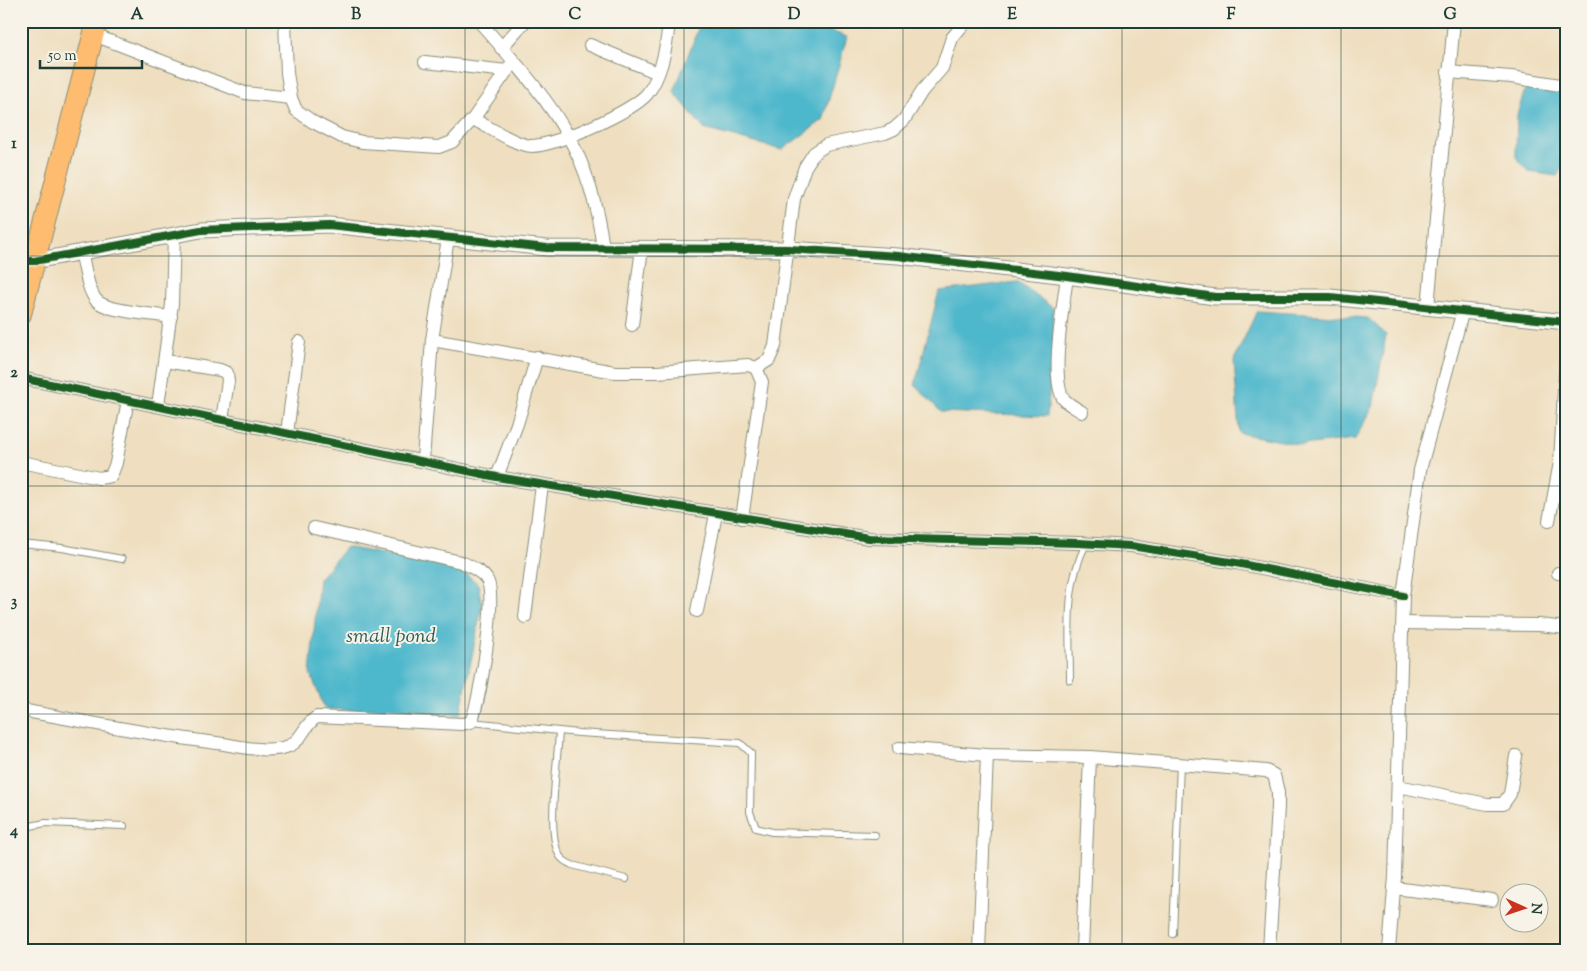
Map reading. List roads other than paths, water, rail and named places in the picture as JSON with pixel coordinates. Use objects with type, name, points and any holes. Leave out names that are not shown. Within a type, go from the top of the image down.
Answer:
[{"type":"main road","points":[[21,314],[27,261],[96,28]]},
{"type":"street","points":[[285,21],[287,73],[291,98],[296,110],[313,122],[342,137],[362,142],[439,147],[452,142],[473,119],[510,66]]},
{"type":"street","points":[[479,21],[501,48],[510,66],[569,137],[599,218],[603,248]]},
{"type":"street","points":[[501,48],[525,21]]},
{"type":"street","points":[[473,119],[526,145],[543,144],[569,137],[632,106],[647,94],[658,73],[668,38],[669,21]]},
{"type":"street","points":[[756,368],[768,360],[775,346],[794,199],[805,167],[814,153],[826,145],[884,133],[894,129],[904,120],[922,91],[942,68],[952,38],[966,21]]},
{"type":"street","points":[[1428,307],[1434,227],[1443,162],[1448,72],[1454,21]]},
{"type":"street","points":[[96,28],[245,93],[291,98]]},
{"type":"street","points":[[590,45],[658,73]]},
{"type":"street","points":[[425,62],[510,66]]},
{"type":"street","points":[[1448,72],[1511,77],[1566,86]]},
{"type":"street","points":[[27,261],[202,230],[329,225],[547,248],[788,249],[898,256],[1215,296],[1330,297],[1566,322]]},
{"type":"street","points":[[158,406],[171,317],[174,234]]},
{"type":"street","points":[[423,460],[432,340],[448,238]]},
{"type":"street","points":[[632,325],[642,248]]},
{"type":"street","points":[[81,252],[92,292],[100,304],[171,317]]},
{"type":"street","points":[[1067,276],[1060,338],[1059,387],[1067,403],[1082,412]]},
{"type":"street","points":[[1389,950],[1394,888],[1403,596],[1420,470],[1463,310]]},
{"type":"street","points":[[432,340],[615,372],[657,372],[748,365],[756,368],[762,382],[742,518]]},
{"type":"street","points":[[287,433],[299,342]]},
{"type":"street","points":[[1549,521],[1558,476],[1566,356]]},
{"type":"street","points":[[497,477],[517,424],[537,357]]},
{"type":"street","points":[[165,360],[227,373],[228,381],[222,420]]},
{"type":"street","points":[[21,378],[423,460],[497,477],[716,514],[869,538],[1131,546],[1236,563],[1403,596]]},
{"type":"street","points":[[21,462],[99,478],[111,476],[116,463],[128,400]]},
{"type":"street","points":[[525,617],[542,485]]},
{"type":"street","points":[[697,611],[716,514]]},
{"type":"street","points":[[21,710],[148,734],[256,748],[290,746],[297,742],[309,721],[317,717],[462,724],[471,722],[478,701],[491,599],[488,581],[471,567],[460,562],[314,528]]},
{"type":"street","points":[[1403,623],[1566,628]]},
{"type":"street","points":[[899,748],[986,755],[1090,757],[1266,771],[1274,775],[1278,792],[1278,807],[1269,950]]},
{"type":"street","points":[[979,950],[986,755]]},
{"type":"street","points":[[1398,786],[1487,804],[1503,804],[1510,794],[1516,756]]},
{"type":"street","points":[[1082,950],[1090,757]]},
{"type":"street","points":[[1394,888],[1492,900]]},
{"type":"lane","points":[[21,544],[62,548],[122,559]]},
{"type":"lane","points":[[1070,680],[1071,587],[1076,563],[1086,544]]},
{"type":"lane","points":[[471,722],[559,731],[740,743],[751,753],[750,812],[756,828],[772,832],[875,835]]},
{"type":"lane","points":[[559,731],[553,828],[558,854],[564,862],[572,865],[626,879]]},
{"type":"lane","points":[[1173,934],[1180,764]]},
{"type":"lane","points":[[21,828],[45,823],[124,826]]},
{"type":"water","points":[[701,21],[802,21],[847,37],[823,120],[782,150],[704,129],[674,92]]},
{"type":"water","points":[[1536,88],[1563,93],[1565,100],[1560,145],[1565,162],[1557,176],[1529,172],[1516,157],[1517,115],[1525,90]]},
{"type":"water","points":[[1017,282],[1053,308],[1053,355],[1047,416],[941,412],[915,385],[939,291]]},
{"type":"water","points":[[1257,311],[1368,318],[1386,335],[1373,407],[1355,439],[1302,445],[1239,433],[1234,360]]},
{"type":"water","name":"small pond","points":[[346,547],[460,569],[478,584],[482,606],[460,715],[325,709],[310,673],[319,579]]}]
